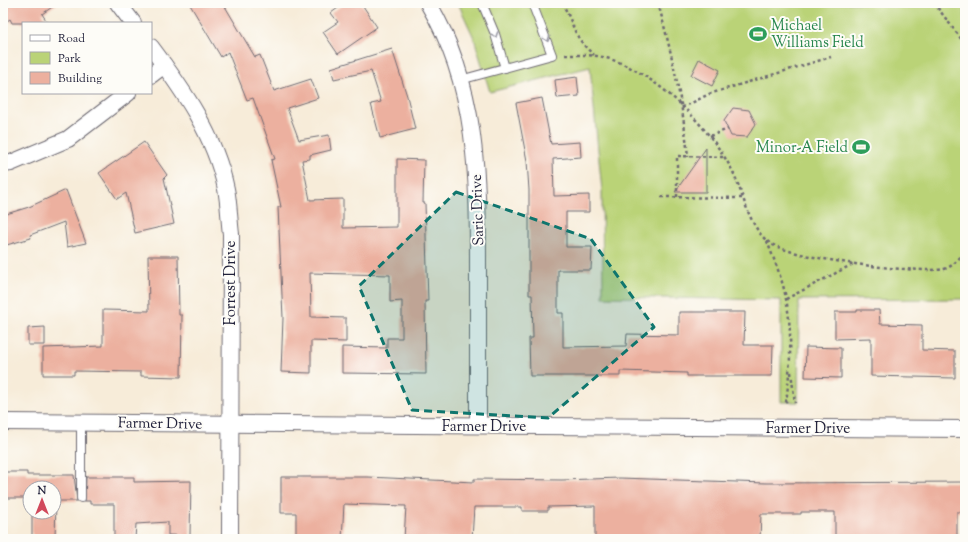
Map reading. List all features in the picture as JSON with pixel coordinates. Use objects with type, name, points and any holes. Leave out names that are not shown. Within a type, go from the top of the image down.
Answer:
[{"type":"street","points":[[118,3],[132,22]]},
{"type":"street","name":"Saric Drive","points":[[428,3],[456,63],[471,120],[478,188],[478,425]]},
{"type":"street","name":"Forrest Drive","points":[[152,48],[200,117],[215,152],[226,189],[231,234],[230,539]]},
{"type":"street","points":[[152,74],[164,65]]},
{"type":"street","points":[[3,164],[11,163],[68,139],[127,94]]},
{"type":"street","name":"Farmer Drive","points":[[3,422],[965,429]]},
{"type":"lane","points":[[482,3],[495,34],[506,68]]},
{"type":"lane","points":[[460,80],[552,55],[532,3]]},
{"type":"lane","points":[[82,422],[82,498]]},
{"type":"path","points":[[562,3],[576,35],[584,46],[595,55]]},
{"type":"path","points":[[658,3],[668,35],[682,108],[688,157]]},
{"type":"path","points":[[934,3],[965,44]]},
{"type":"path","points":[[552,55],[595,55],[622,63],[656,84],[710,136],[731,169],[756,226],[767,241],[786,299],[789,323],[790,367],[795,403]]},
{"type":"path","points":[[682,108],[709,94],[831,57]]},
{"type":"path","points":[[710,136],[728,129]]},
{"type":"path","points":[[677,196],[677,156],[723,157]]},
{"type":"path","points":[[661,196],[743,198]]},
{"type":"path","points":[[767,241],[780,248],[794,252],[855,263],[905,269],[944,269],[950,267],[965,252]]},
{"type":"path","points":[[786,299],[855,263]]},
{"type":"path","points":[[786,403],[790,367]]},
{"type":"highlighted area","points":[[456,192],[591,239],[654,327],[548,418],[412,410],[359,286]]},
{"type":"green space","points":[[458,3],[965,3],[965,299],[799,300],[798,402],[781,402],[781,300],[603,297],[602,191],[590,67],[490,92],[474,38]]},
{"type":"building","points":[[3,3],[58,3],[42,14],[47,22],[12,23],[10,19],[3,24]]},
{"type":"building","points":[[189,3],[223,3],[255,57],[260,55],[274,91],[311,79],[318,98],[287,108],[299,140],[329,135],[331,150],[310,155],[310,159],[302,160],[310,200],[343,199],[343,228],[397,227],[397,159],[424,160],[423,203],[425,203],[428,301],[425,301],[426,374],[342,373],[342,347],[387,348],[387,338],[402,338],[402,301],[390,302],[390,275],[310,273],[311,317],[346,318],[346,342],[311,341],[311,373],[281,372],[283,318],[278,207],[281,207],[271,160],[275,159],[253,98],[247,100],[228,52],[221,57]]},
{"type":"building","points":[[345,3],[361,3],[377,27],[338,54],[323,32],[338,22],[331,13]]},
{"type":"building","points":[[392,49],[407,96],[415,129],[380,138],[371,104],[381,102],[371,71],[334,79],[331,68]]},
{"type":"building","points":[[699,59],[720,70],[712,86],[691,75]]},
{"type":"building","points":[[577,77],[579,96],[557,98],[555,80]]},
{"type":"building","points":[[542,98],[551,144],[580,142],[581,157],[553,159],[554,196],[589,195],[589,212],[566,212],[566,247],[592,247],[591,270],[558,270],[558,313],[563,313],[563,347],[626,346],[627,334],[679,335],[679,312],[745,312],[744,345],[773,345],[772,376],[687,376],[687,373],[620,371],[620,376],[530,376],[529,338],[533,338],[532,295],[529,295],[529,190],[527,161],[516,103]]},
{"type":"building","points":[[733,108],[749,110],[756,124],[747,137],[731,136],[724,121]]},
{"type":"building","points":[[144,142],[167,175],[164,178],[174,224],[135,233],[126,193],[117,199],[99,173]]},
{"type":"building","points":[[706,148],[706,192],[675,192]]},
{"type":"building","points":[[66,190],[86,243],[67,247],[64,222],[30,235],[31,238],[3,246],[3,215],[29,207]]},
{"type":"building","points":[[148,256],[178,256],[179,315],[182,315],[181,377],[141,376],[141,372],[74,371],[74,375],[43,375],[43,348],[103,346],[103,310],[149,311]]},
{"type":"building","points":[[857,310],[879,310],[880,324],[922,325],[922,350],[955,351],[955,378],[871,376],[871,338],[835,339],[835,312],[857,312]]},
{"type":"building","points":[[45,327],[45,345],[28,345],[28,328]]},
{"type":"building","points":[[806,347],[841,348],[841,378],[805,377]]},
{"type":"building","points":[[3,472],[27,472],[27,475],[74,475],[77,501],[62,501],[62,480],[22,480],[22,498],[3,498]]},
{"type":"building","points":[[86,477],[134,477],[134,482],[191,481],[190,536],[168,535],[168,522],[136,524],[135,539],[114,538],[114,504],[90,504],[90,501],[85,501]]},
{"type":"building","points":[[281,477],[368,477],[474,482],[474,479],[562,480],[620,478],[766,483],[965,482],[965,512],[957,512],[957,539],[835,539],[835,512],[801,512],[801,514],[761,514],[760,539],[595,539],[595,506],[548,507],[548,511],[522,511],[522,507],[474,507],[472,539],[404,539],[406,506],[344,504],[342,539],[323,539],[323,537],[296,537],[296,513],[281,513]]},
{"type":"building","points":[[32,520],[55,520],[55,538],[32,537]]},
{"type":"place","name":"Michael Williams Field","points":[[758,34]]},
{"type":"place","name":"Minor-A Field","points":[[861,147]]}]
